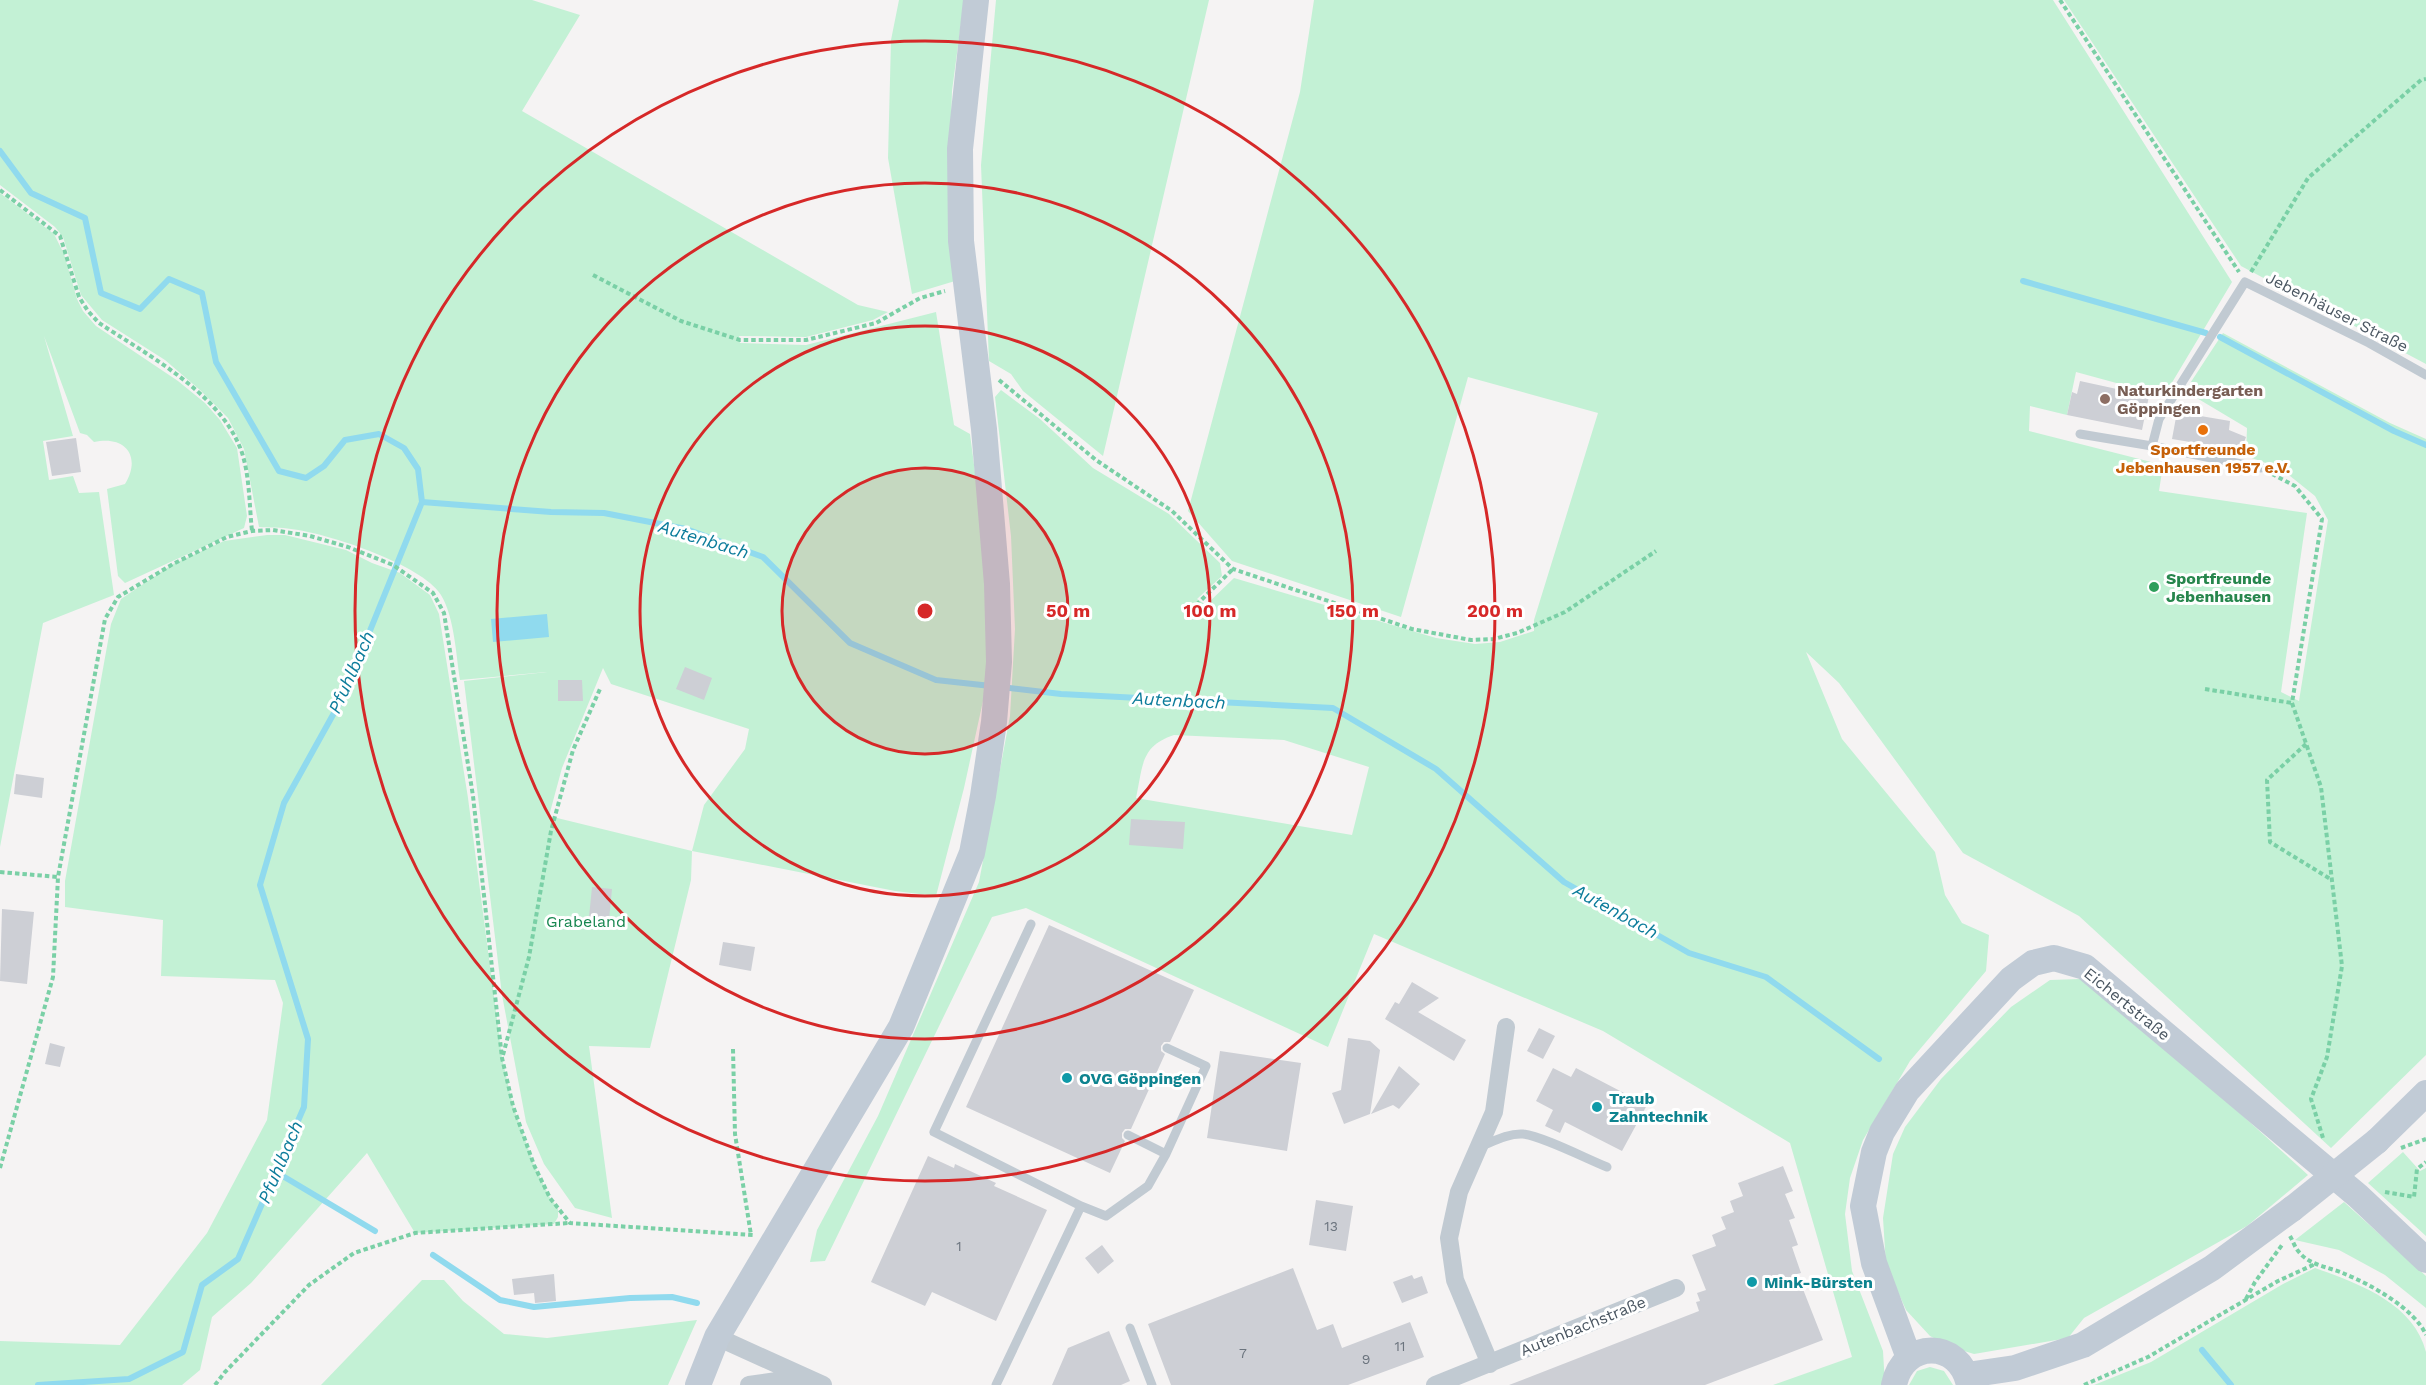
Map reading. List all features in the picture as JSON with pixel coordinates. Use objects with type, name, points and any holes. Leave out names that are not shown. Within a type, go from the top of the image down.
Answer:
[{"type":"street","points":[[698,1385],[763,1236],[808,1187],[901,1027],[972,853],[994,722],[999,662],[997,584],[984,429],[961,241],[960,149],[976,0]]},
{"type":"street","name":"Eichertstraße","points":[[1909,1358],[1874,1263],[1863,1206],[1874,1152],[1882,1132],[1907,1091],[2011,979],[2033,963],[2054,958],[2085,967],[2358,1196],[2426,1260]]},
{"type":"street","points":[[1490,1364],[1455,1280],[1449,1238],[1459,1192],[1494,1112],[1506,1027]]},
{"type":"street","points":[[1894,1385],[1901,1366],[1909,1358],[1930,1350],[1942,1352],[1962,1365],[1968,1380],[2015,1368],[2083,1345],[2212,1268],[2292,1209],[2389,1144],[2426,1093]]},
{"type":"street","name":"Autenbachstraße","points":[[1435,1385],[1676,1288]]},
{"type":"street","points":[[717,1337],[822,1385]]},
{"type":"street","points":[[749,1385],[804,1377]]},
{"type":"lane","name":"Jebenhäuser Straße","points":[[2152,446],[2159,419],[2245,282],[2369,343],[2426,375]]},
{"type":"lane","points":[[2080,434],[2261,468]]},
{"type":"lane","points":[[1031,924],[934,1132],[1081,1206],[1106,1216],[1148,1186],[1166,1154],[1206,1066],[1167,1048]]},
{"type":"lane","points":[[1477,1148],[1500,1138],[1522,1134],[1607,1167]]},
{"type":"lane","points":[[1128,1135],[1166,1154]]},
{"type":"lane","points":[[996,1385],[1081,1206]]},
{"type":"lane","points":[[1130,1328],[1152,1385]]},
{"type":"path","points":[[2060,0],[2245,282],[2308,178],[2423,80],[2426,74]]},
{"type":"path","points":[[0,190],[60,236],[79,297],[99,323],[184,381],[224,420],[240,447],[252,531]]},
{"type":"path","points":[[593,275],[681,321],[740,340],[806,340],[876,323],[920,298],[966,286]]},
{"type":"path","points":[[975,360],[1096,460],[1172,511],[1233,569],[1412,629],[1471,640],[1494,639],[1517,633],[1565,612],[1656,551]]},
{"type":"path","points":[[2261,468],[2295,486],[2322,519],[2292,703],[2321,787],[2342,966],[2327,1057],[2311,1099],[2328,1154],[2317,1163]]},
{"type":"path","points":[[0,1168],[52,977],[58,877],[105,619],[118,597],[173,564],[227,537],[252,531],[286,531],[348,547],[393,565],[433,593],[444,613],[473,796],[502,1059],[513,1106],[534,1165],[550,1198],[570,1223]]},
{"type":"path","points":[[1191,610],[1233,569]]},
{"type":"path","points":[[502,1059],[529,957],[551,831],[573,750],[600,689]]},
{"type":"path","points":[[2205,689],[2292,703]]},
{"type":"path","points":[[2306,744],[2267,780],[2270,842],[2332,880]]},
{"type":"path","points":[[0,872],[58,877]]},
{"type":"path","points":[[215,1385],[309,1285],[354,1253],[415,1233],[570,1223],[763,1236],[735,1134],[733,1049]]},
{"type":"path","points":[[2389,1144],[2426,1139]]},
{"type":"path","points":[[2358,1196],[2366,1189],[2414,1197],[2417,1169],[2426,1162]]},
{"type":"path","points":[[2246,1300],[2255,1282],[2290,1235],[2299,1253],[2315,1264],[2345,1274],[2377,1290],[2405,1310],[2424,1329],[2426,1335]]},
{"type":"path","points":[[2084,1385],[2148,1357],[2278,1281],[2315,1264]]},
{"type":"green space","name":"Grabeland","points":[[0,0],[532,0],[580,15],[522,111],[858,305],[888,312],[873,320],[806,337],[739,336],[740,343],[806,345],[936,312],[954,425],[970,434],[984,541],[988,678],[964,788],[936,896],[895,891],[692,851],[691,880],[650,1048],[589,1046],[612,1218],[575,1208],[544,1164],[526,1122],[502,995],[464,681],[547,672],[460,680],[454,633],[448,609],[438,591],[427,580],[391,560],[326,536],[283,528],[259,527],[244,449],[228,418],[165,360],[102,320],[81,295],[63,237],[55,227],[0,185]],"holes":[[[603,668],[611,684],[749,729],[745,749],[704,805],[692,851],[549,816],[562,768]]]},
{"type":"green space","points":[[899,0],[964,0],[952,91],[949,192],[955,281],[912,294],[888,158],[891,40]]},
{"type":"green space","points":[[996,0],[1209,0],[1103,456],[1023,391],[1011,374],[989,361],[981,165]]},
{"type":"green space","points":[[1314,0],[2053,0],[2232,282],[2164,396],[2076,372],[2067,415],[2030,406],[2029,431],[2163,465],[2159,491],[2307,513],[2281,692],[2299,701],[2328,520],[2315,496],[2280,468],[2246,456],[2247,428],[2185,391],[2223,333],[2390,423],[2426,439],[2426,1055],[2331,1148],[2079,916],[1963,853],[1839,683],[1806,652],[1842,739],[1935,852],[1945,895],[1962,923],[1989,935],[1986,971],[1910,1061],[1863,1140],[1850,1178],[1845,1214],[1852,1271],[1883,1351],[1885,1385],[1773,1385],[1852,1357],[1790,1143],[1603,1031],[1374,934],[1328,1047],[1026,908],[992,917],[825,1261],[810,1262],[817,1230],[878,1116],[979,882],[1010,716],[1015,629],[1011,536],[995,397],[1001,390],[1040,419],[1093,468],[1169,514],[1220,563],[1222,576],[1197,599],[1206,605],[1234,578],[1436,638],[1475,644],[1500,642],[1534,631],[1534,620],[1598,413],[1468,377],[1401,617],[1232,561],[1188,511],[1300,92]],"holes":[[[1174,735],[1284,740],[1369,767],[1352,835],[1136,798],[1142,767],[1149,752],[1155,745]]]},
{"type":"green space","points":[[2064,0],[2426,0],[2426,364],[2241,266]]},
{"type":"green space","points":[[0,193],[54,234],[64,254],[77,299],[83,311],[96,326],[178,381],[205,403],[220,420],[237,448],[247,516],[244,528],[125,583],[118,576],[107,489],[125,484],[132,465],[131,457],[122,445],[105,441],[94,442],[87,435],[80,433],[44,336],[73,436],[43,441],[49,480],[73,476],[79,493],[99,492],[114,595],[43,623],[0,847]]},
{"type":"green space","points":[[285,535],[346,550],[400,573],[430,595],[439,614],[468,798],[502,1058],[513,1106],[534,1165],[550,1198],[558,1208],[558,1217],[554,1224],[415,1233],[367,1153],[251,1283],[212,1317],[200,1370],[182,1385],[0,1385],[0,1341],[120,1345],[207,1233],[267,1120],[283,1003],[275,980],[161,976],[163,920],[65,907],[65,881],[111,624],[121,599],[173,564],[224,541]]},
{"type":"green space","points":[[2080,979],[2115,1000],[2308,1175],[2247,1226],[2084,1318],[2068,1338],[1974,1354],[1951,1347],[1930,1336],[1906,1310],[1886,1265],[1883,1218],[1893,1154],[1905,1127],[1941,1079],[2011,1007],[2050,980]]},
{"type":"green space","points":[[2403,1152],[2420,1171],[2426,1168],[2426,1236],[2368,1183]]},
{"type":"green space","points":[[2344,1202],[2426,1276],[2426,1308],[2385,1275],[2339,1250],[2295,1240]]},
{"type":"green space","points":[[2315,1268],[2382,1297],[2410,1320],[2420,1335],[2426,1352],[2426,1385],[2094,1385],[2151,1362],[2283,1284]]},
{"type":"green space","points":[[422,1280],[444,1280],[463,1301],[504,1334],[547,1338],[697,1320],[668,1385],[321,1385]]},
{"type":"green space","points":[[1930,1367],[1944,1371],[1953,1385],[1909,1385],[1917,1371]]},
{"type":"water","points":[[547,614],[549,637],[493,642],[491,619]]},
{"type":"building","points":[[2080,381],[2149,396],[2142,430],[2067,415],[2072,392],[2077,394]]},
{"type":"building","points":[[2177,412],[2230,421],[2229,430],[2246,437],[2240,453],[2226,448],[2172,439]]},
{"type":"building","points":[[76,438],[81,472],[52,476],[46,442]]},
{"type":"building","points":[[685,667],[712,678],[704,700],[676,689]]},
{"type":"building","points":[[558,680],[582,680],[583,701],[558,701]]},
{"type":"building","points":[[16,774],[44,778],[42,798],[14,794]]},
{"type":"building","points":[[1131,819],[1185,822],[1183,849],[1129,845]]},
{"type":"building","points":[[592,887],[612,889],[609,920],[589,917]]},
{"type":"building","points":[[2,909],[34,912],[27,984],[0,981]]},
{"type":"building","name":"OVG Göppingen","points":[[1049,925],[1194,990],[1170,1042],[1164,1042],[1161,1046],[1161,1051],[1165,1054],[1131,1129],[1125,1129],[1122,1133],[1125,1141],[1110,1173],[966,1107]]},
{"type":"building","points":[[723,942],[755,947],[751,971],[719,965]]},
{"type":"building","points":[[1412,982],[1439,998],[1418,1012],[1466,1040],[1454,1061],[1385,1019],[1395,1002],[1399,1004]]},
{"type":"building","points":[[1539,1028],[1555,1036],[1543,1059],[1527,1051]]},
{"type":"building","points":[[1348,1038],[1370,1041],[1380,1050],[1370,1114],[1344,1124],[1332,1093],[1341,1090]]},
{"type":"building","points":[[50,1043],[65,1047],[60,1067],[45,1064]]},
{"type":"building","points":[[1220,1051],[1301,1063],[1287,1151],[1207,1138]]},
{"type":"building","points":[[1399,1066],[1420,1084],[1399,1109],[1393,1105],[1371,1114]]},
{"type":"building","name":"Traub Zahntechnik","points":[[1553,1068],[1571,1077],[1576,1068],[1647,1105],[1622,1151],[1565,1122],[1560,1133],[1545,1126],[1553,1110],[1536,1101]]},
{"type":"building","points":[[928,1156],[954,1168],[955,1164],[996,1183],[994,1186],[1047,1210],[996,1321],[932,1292],[925,1306],[871,1282]]},
{"type":"building","name":"Mink-Bürsten","points":[[1783,1166],[1793,1191],[1785,1194],[1795,1218],[1789,1220],[1798,1245],[1792,1247],[1801,1273],[1797,1274],[1823,1340],[1705,1385],[1509,1385],[1699,1311],[1696,1302],[1700,1301],[1697,1293],[1706,1290],[1692,1255],[1716,1246],[1712,1235],[1726,1229],[1721,1217],[1734,1212],[1730,1201],[1743,1196],[1738,1183]]},
{"type":"building","points":[[1316,1200],[1353,1206],[1346,1251],[1309,1245]]},
{"type":"building","points":[[1102,1245],[1114,1261],[1098,1274],[1085,1258]]},
{"type":"building","points":[[1293,1268],[1317,1330],[1333,1324],[1342,1348],[1410,1322],[1424,1357],[1348,1385],[1171,1385],[1148,1324]]},
{"type":"building","points":[[554,1274],[556,1301],[535,1303],[534,1293],[514,1295],[512,1279]]},
{"type":"building","points":[[1412,1275],[1414,1279],[1422,1276],[1428,1293],[1402,1303],[1393,1282]]},
{"type":"building","points":[[1109,1331],[1130,1381],[1121,1385],[1052,1385],[1068,1348]]},
{"type":"waterway","name":"Pfuhlbach","points":[[0,151],[31,193],[85,218],[101,293],[140,309],[169,279],[202,293],[216,362],[279,471],[306,478],[324,466],[345,440],[379,434],[404,448],[418,469],[422,502],[344,695],[284,803],[260,885],[308,1039],[304,1107],[238,1259],[202,1285],[183,1352],[129,1379],[38,1385]]},
{"type":"waterway","points":[[2023,281],[2206,333]]},
{"type":"waterway","points":[[2220,337],[2394,431],[2426,445]]},
{"type":"waterway","name":"Autenbach","points":[[422,502],[551,512],[604,513],[686,529],[763,557],[850,643],[936,680],[991,686]]},
{"type":"waterway","name":"Autenbach","points":[[1001,687],[1061,694],[1333,708],[1436,769],[1564,882],[1689,953],[1766,977],[1879,1059]]},
{"type":"waterway","points":[[276,1172],[375,1231]]},
{"type":"waterway","points":[[433,1255],[500,1300],[534,1307],[630,1298],[672,1297],[697,1303]]},
{"type":"waterway","name":"Autenbach","points":[[2202,1350],[2231,1385]]},
{"type":"place","name":"Naturkindergarten Göppingen","points":[[2105,399]]},
{"type":"place","name":"Sportfreunde Jebenhausen 1957 e.V.","points":[[2203,430]]},
{"type":"place","name":"Sportfreunde Jebenhausen","points":[[2154,587]]},
{"type":"place","name":"OVG Göppingen","points":[[1067,1078]]},
{"type":"place","name":"Traub Zahntechnik","points":[[1597,1107]]},
{"type":"place","name":"Mink-Bürsten","points":[[1752,1282]]}]
